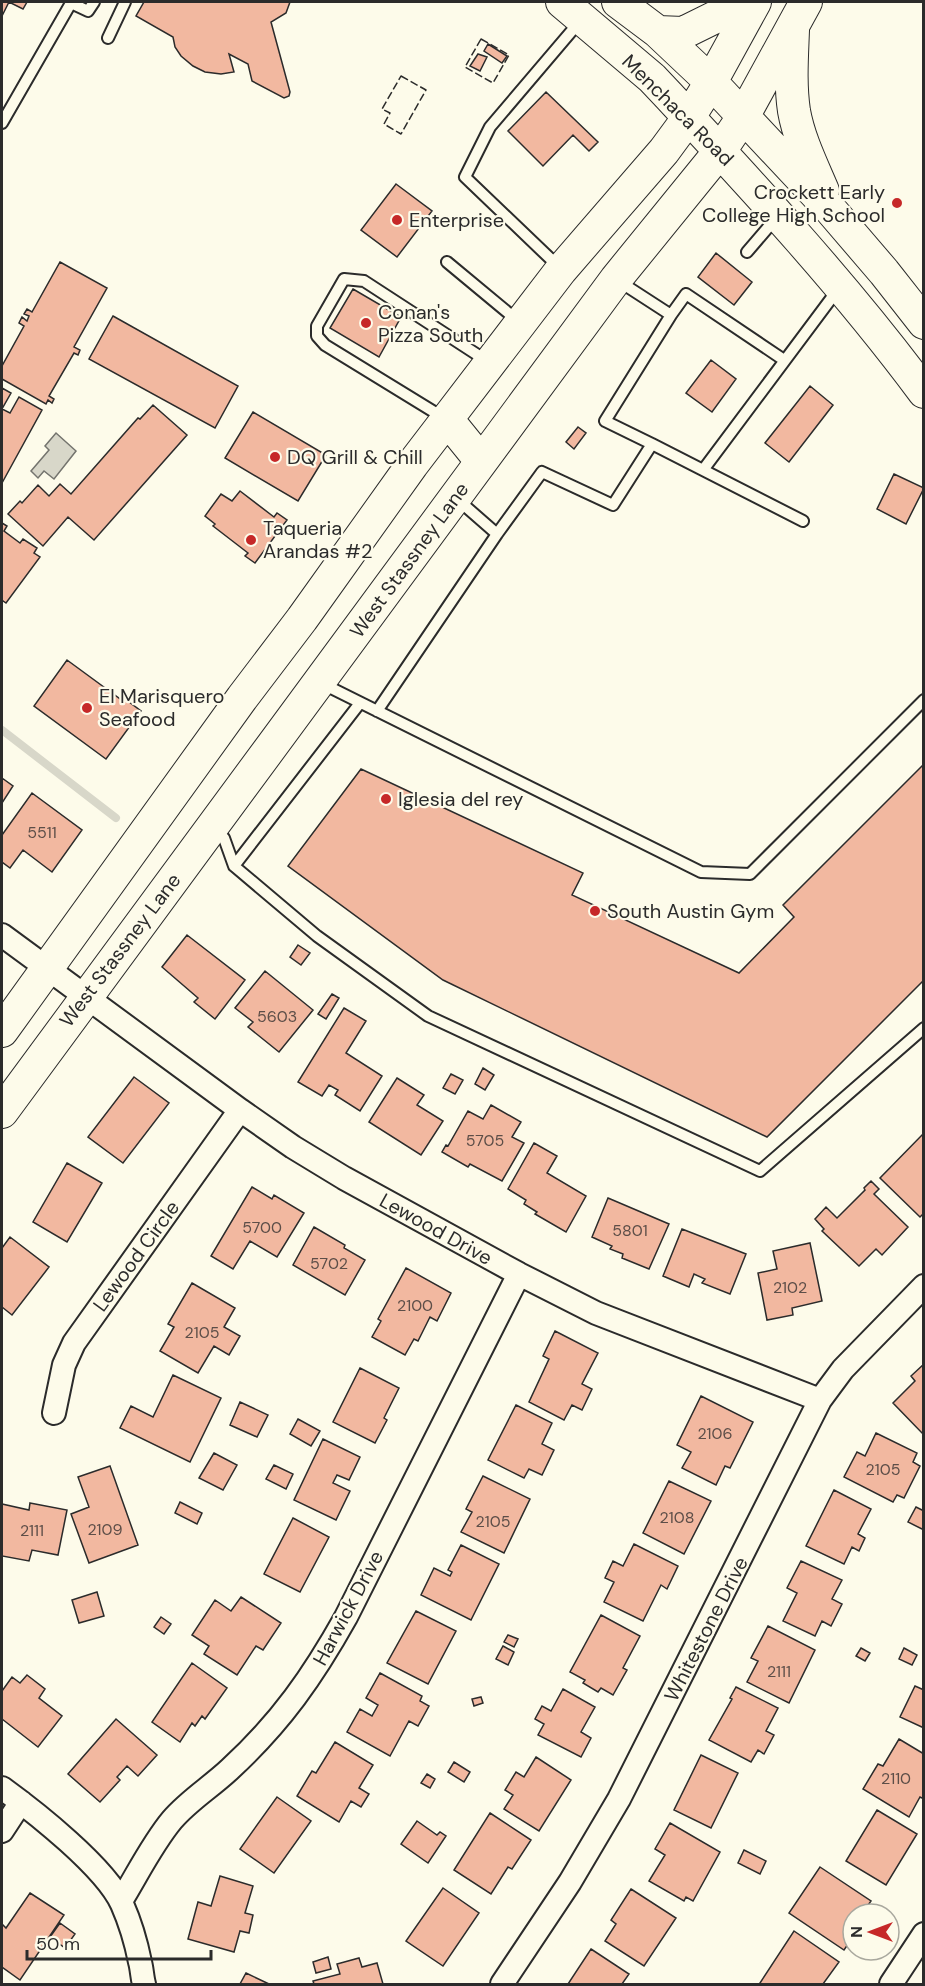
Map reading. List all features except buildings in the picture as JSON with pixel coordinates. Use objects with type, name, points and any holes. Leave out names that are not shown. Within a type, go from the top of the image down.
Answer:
[{"type":"main road","name":"Menchaca Road","points":[[618,2],[658,32],[711,82],[830,209],[924,323]]},
{"type":"main road","points":[[658,32],[683,33],[746,2]]},
{"type":"main road","points":[[2,1031],[447,419],[561,270],[664,151],[689,117],[755,2]]},
{"type":"main road","name":"Menchaca Road","points":[[572,10],[652,78],[689,117],[841,286],[924,392]]},
{"type":"main road","points":[[800,12],[791,66],[794,108],[807,154],[830,209]]},
{"type":"main road","name":"West Stassney Lane","points":[[2,1112],[85,996],[616,279],[720,151],[743,117],[800,12]]},
{"type":"main road","points":[[447,419],[481,461]]},
{"type":"main road","points":[[251,687],[291,717]]},
{"type":"street","name":"Lewood Drive","points":[[2,936],[293,1148],[344,1178],[519,1274],[596,1313],[820,1400]]},
{"type":"street","name":"Lewood Circle","points":[[54,1413],[64,1365],[74,1343],[240,1110]]},
{"type":"street","name":"Harwick Drive","points":[[121,1901],[171,1822],[191,1800],[229,1770],[263,1737],[290,1705],[324,1657],[519,1274]]},
{"type":"street","name":"Whitestone Drive","points":[[502,1984],[570,1882],[619,1799],[820,1400],[850,1360],[924,1286]]},
{"type":"street","points":[[2,1788],[100,1874],[121,1901],[131,1929],[144,1984]]},
{"type":"street","points":[[2,1831],[21,1803]]},
{"type":"street","points":[[891,1984],[924,1934]]},
{"type":"lane","points":[[2,123],[71,3],[88,11],[94,2]]},
{"type":"lane","points":[[108,38],[124,2]]},
{"type":"lane","points":[[561,270],[465,177],[490,127],[572,10]]},
{"type":"lane","points":[[747,252],[779,215]]},
{"type":"lane","points":[[447,261],[520,322]]},
{"type":"lane","points":[[447,419],[325,345],[317,336],[317,326],[344,279],[364,281],[490,363]]},
{"type":"lane","points":[[616,279],[672,315]]},
{"type":"lane","points":[[703,470],[841,286]]},
{"type":"lane","points":[[784,360],[686,294],[605,421],[803,521]]},
{"type":"lane","points":[[377,711],[497,534],[542,472],[613,505],[652,444]]},
{"type":"lane","points":[[455,497],[497,534]]},
{"type":"lane","points":[[318,682],[701,872],[750,874],[924,700]]},
{"type":"lane","points":[[234,866],[360,703]]},
{"type":"lane","points":[[211,828],[224,838],[234,866],[317,936],[428,1016],[760,1170],[924,1028]]},
{"type":"shaded area","points":[[56,433],[76,451],[54,479],[44,471],[38,478],[31,471],[49,450],[45,446]]},
{"type":"waterway","points":[[2,730],[116,818]]},
{"type":"fence","points":[[481,39],[509,55],[493,83],[465,67],[481,39]]},
{"type":"fence","points":[[401,76],[426,90],[401,134],[384,124],[390,113],[382,109],[401,76]]},
{"type":"place","name":"Crockett Early College High School","points":[[897,203]]},
{"type":"place","name":"Enterprise","points":[[397,220]]},
{"type":"place","name":"Conan's Pizza South","points":[[366,323]]},
{"type":"place","name":"DQ Grill & Chill","points":[[275,457]]},
{"type":"place","name":"Taqueria Arandas #2","points":[[251,540]]},
{"type":"place","name":"El Marisquero Seafood","points":[[87,708]]},
{"type":"place","name":"Iglesia del rey","points":[[386,799]]},
{"type":"place","name":"South Austin Gym","points":[[595,911]]}]
